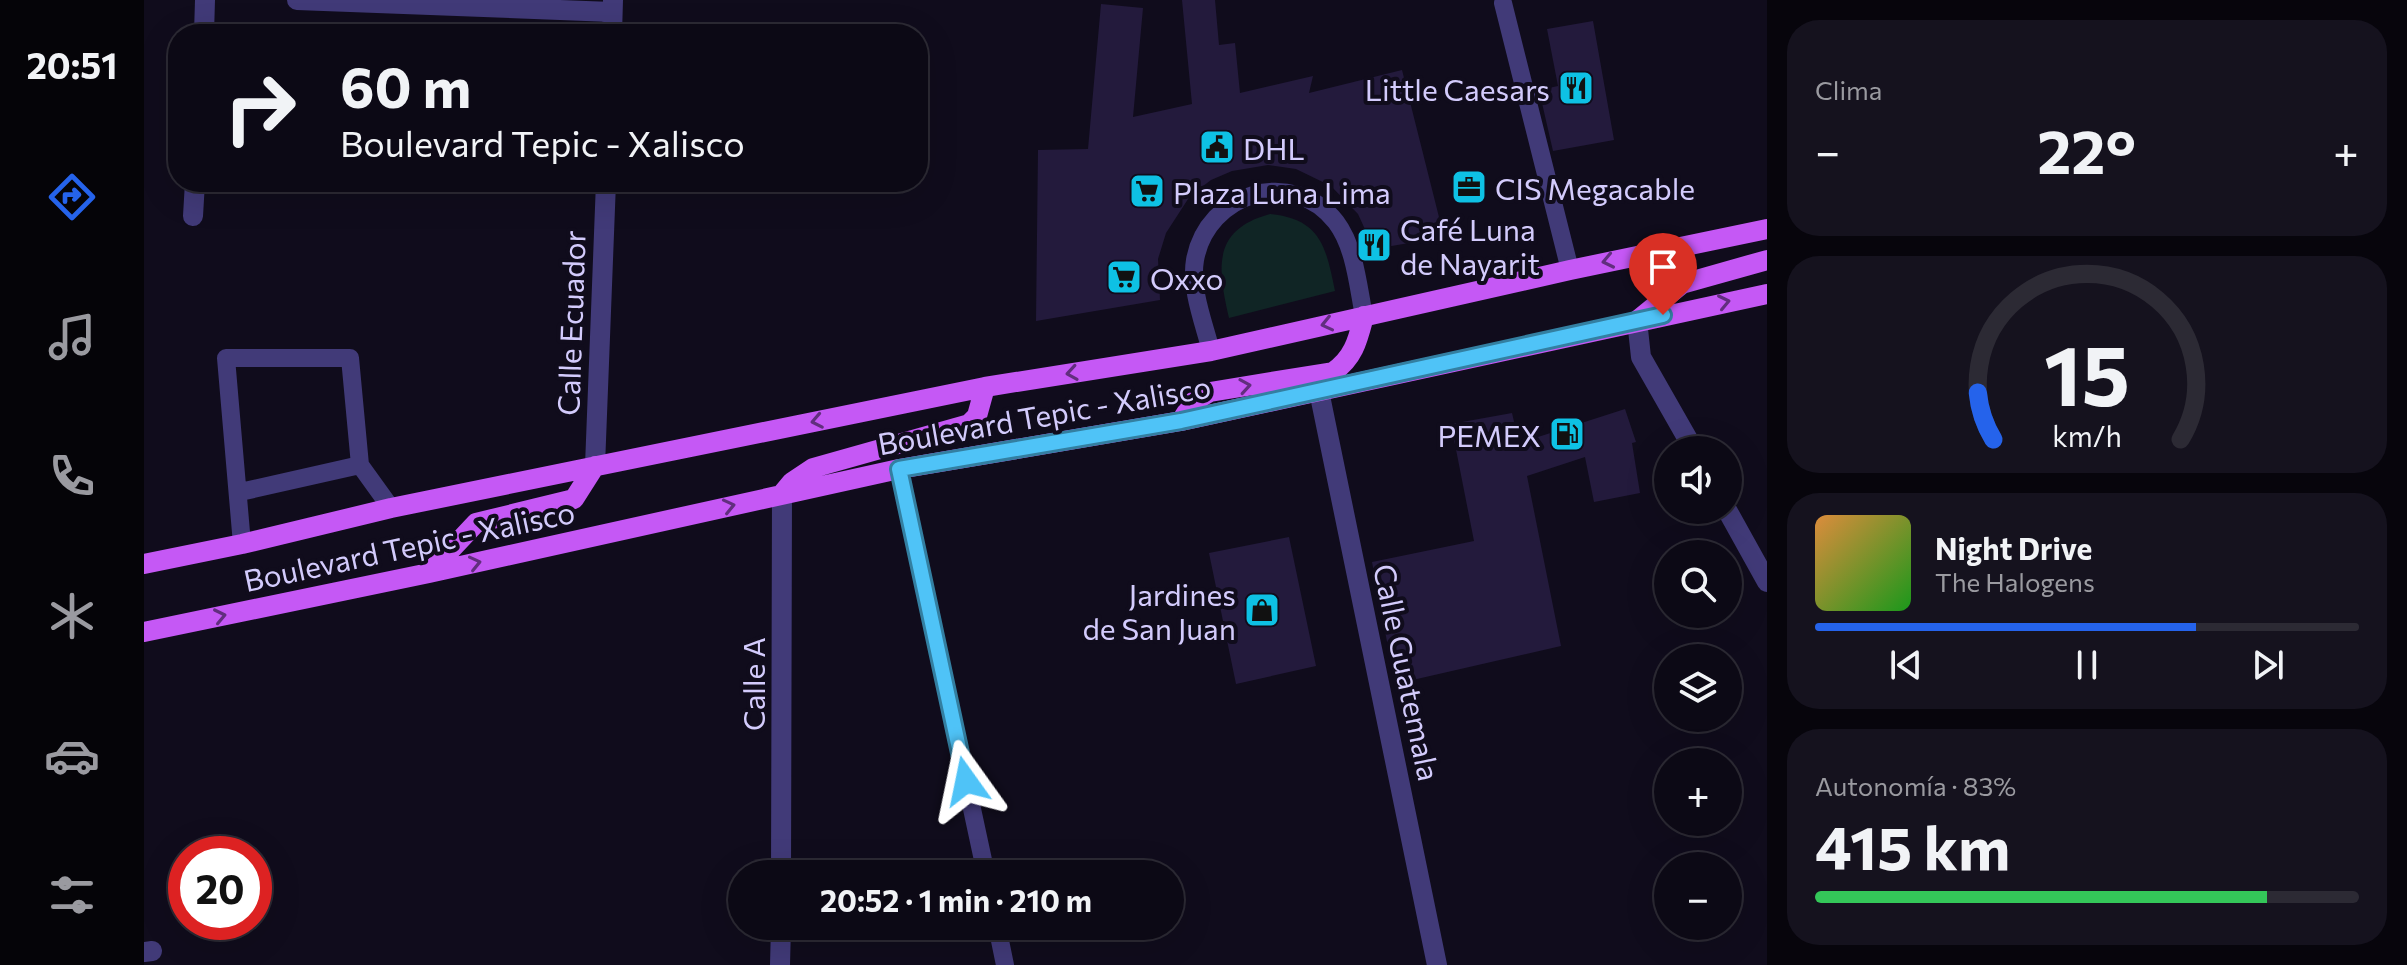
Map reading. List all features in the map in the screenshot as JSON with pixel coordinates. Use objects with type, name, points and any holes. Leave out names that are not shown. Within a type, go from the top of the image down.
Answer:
[{"type":"main road","name":"Boulevard Tepic - Xalisco","points":[[144,564],[391,508],[985,387],[1211,351],[1767,229]]},
{"type":"main road","points":[[1637,320],[1682,284],[1767,260]]},
{"type":"main road","name":"Boulevard Tepic - Xalisco","points":[[144,632],[429,573],[899,469],[1181,421],[1767,294]]},
{"type":"main road","points":[[1181,421],[1193,402],[1210,392],[1333,372],[1346,363],[1355,347],[1364,316]]},
{"type":"main road","points":[[782,494],[792,482],[813,468],[969,424],[977,416],[985,387]]},
{"type":"main road","points":[[429,573],[476,523],[574,499],[595,466]]},
{"type":"street","points":[[204,24],[205,0]]},
{"type":"street","points":[[297,0],[612,6]]},
{"type":"street","points":[[193,216],[194,192]]},
{"type":"street","name":"Calle Ecuador","points":[[595,466],[606,192]]},
{"type":"street","points":[[1637,320],[1641,357],[1686,436]]},
{"type":"street","name":"Calle Guatemala","points":[[1319,391],[1437,965]]},
{"type":"street","name":"Calle A","points":[[781,860],[782,494]]},
{"type":"street","points":[[1735,524],[1767,582]]},
{"type":"street","points":[[780,965],[781,940]]},
{"type":"lane","points":[[1503,3],[1570,270]]},
{"type":"lane","points":[[1211,351],[1196,290],[1194,263],[1202,236],[1217,214],[1239,199],[1265,192],[1292,193],[1316,204],[1336,222],[1348,246],[1364,316]]},
{"type":"lane","points":[[242,544],[240,492],[226,358],[350,358],[360,465],[391,508]]},
{"type":"lane","points":[[240,492],[360,465]]},
{"type":"lane","points":[[899,469],[983,860]]},
{"type":"lane","points":[[1000,940],[1005,965]]},
{"type":"green space","points":[[1270,214],[1287,217],[1311,229],[1324,249],[1335,291],[1229,318],[1222,283],[1223,254],[1228,241],[1251,221]]},
{"type":"building","name":"Plaza Luna Lima","points":[[1182,0],[1215,0],[1219,45],[1235,43],[1240,93],[1313,76],[1309,93],[1402,70],[1444,237],[1374,249],[1358,214],[1331,186],[1296,169],[1268,165],[1232,171],[1211,180],[1190,196],[1166,233],[1158,259],[1160,300],[1036,321],[1038,150],[1088,149],[1101,4],[1143,8],[1133,117],[1192,104]]},
{"type":"building","name":"Little Caesars","points":[[1593,21],[1614,140],[1553,151],[1539,90],[1558,86],[1547,29]]},
{"type":"building","points":[[1625,409],[1636,442],[1632,443],[1640,493],[1594,502],[1585,457],[1527,476],[1561,646],[1395,684],[1372,562],[1474,541],[1451,424],[1512,413],[1519,443]]},
{"type":"building","name":"Jardines de San Juan","points":[[1289,537],[1316,666],[1236,684],[1209,553]]},
{"type":"place","name":"Little Caesars","points":[[1576,88]]},
{"type":"place","name":"DHL","points":[[1217,147]]},
{"type":"place","name":"CIS Megacable","points":[[1469,187]]},
{"type":"place","name":"Plaza Luna Lima","points":[[1147,191]]},
{"type":"place","name":"Café Luna de Nayarit","points":[[1374,245]]},
{"type":"place","name":"Oxxo","points":[[1124,277]]},
{"type":"place","name":"PEMEX","points":[[1567,434]]},
{"type":"place","name":"Jardines de San Juan","points":[[1262,610]]},
{"type":"route","points":[[966,781],[899,469],[1181,421],[1663,315]]}]
